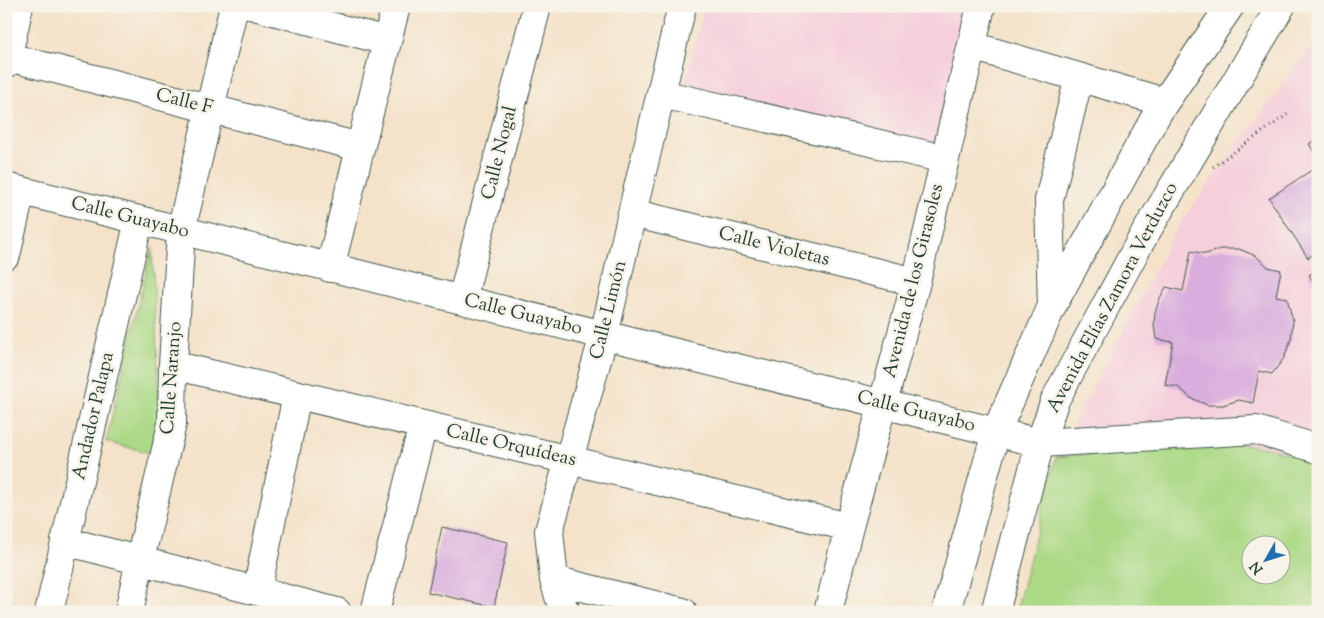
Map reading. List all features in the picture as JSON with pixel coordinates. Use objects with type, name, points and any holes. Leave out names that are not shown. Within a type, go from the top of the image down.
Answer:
[{"type":"street","points":[[7,60],[19,6]]},
{"type":"street","name":"Calle Naranjo","points":[[129,612],[172,424],[173,365],[181,230],[234,6]]},
{"type":"street","points":[[254,6],[387,41]]},
{"type":"street","points":[[330,268],[396,6]]},
{"type":"street","name":"Calle Nogal","points":[[462,300],[537,6]]},
{"type":"street","name":"Calle Limón","points":[[566,612],[561,603],[554,580],[549,531],[604,335],[682,6]]},
{"type":"street","name":"Avenida de los Girasoles","points":[[828,612],[849,527],[916,282],[981,6]]},
{"type":"street","points":[[946,612],[996,432],[1052,306],[1164,102],[1230,6]]},
{"type":"street","name":"Avenida Elías Zamora Verduzco","points":[[995,612],[1040,443],[1055,400],[1139,244],[1281,6]]},
{"type":"street","points":[[972,46],[1164,102]]},
{"type":"street","name":"Calle F","points":[[7,60],[360,146]]},
{"type":"street","points":[[1052,306],[1049,200],[1079,77]]},
{"type":"street","points":[[661,94],[945,159]]},
{"type":"street","points":[[6,255],[14,189]]},
{"type":"street","name":"Calle Guayabo","points":[[14,189],[1040,443],[1256,430],[1318,448]]},
{"type":"street","name":"Calle Violetas","points":[[632,213],[916,282]]},
{"type":"street","name":"Andador Palapa","points":[[49,612],[139,220]]},
{"type":"street","name":"Calle Orquídeas","points":[[173,365],[849,527]]},
{"type":"street","points":[[257,591],[297,395]]},
{"type":"street","points":[[375,612],[423,425]]},
{"type":"street","points":[[65,541],[337,612]]},
{"type":"street","points":[[554,580],[683,612]]},
{"type":"path","points":[[1207,171],[1288,114]]},
{"type":"shaded area","points":[[704,6],[970,6],[935,148],[685,86]]},
{"type":"shaded area","points":[[1318,37],[1318,462],[1267,448],[1226,441],[1056,457],[1179,224]]},
{"type":"green space","points":[[152,247],[160,413],[151,453],[106,442]]},
{"type":"green space","points":[[1226,441],[1267,448],[1318,462],[1318,612],[1016,612],[1056,457]]},
{"type":"building","points":[[1318,138],[1318,158],[1309,144]]},
{"type":"building","points":[[1318,166],[1318,251],[1308,258],[1269,198]]},
{"type":"building","points":[[1220,249],[1239,249],[1256,256],[1268,267],[1281,270],[1276,296],[1287,298],[1293,321],[1291,339],[1284,358],[1272,374],[1259,371],[1253,403],[1239,400],[1223,405],[1207,405],[1191,398],[1178,387],[1165,385],[1173,342],[1156,339],[1155,312],[1160,298],[1166,287],[1183,291],[1191,251],[1206,254]]},
{"type":"building","points":[[1318,269],[1318,289],[1309,275]]},
{"type":"building","points":[[442,527],[508,542],[494,607],[428,592]]}]
